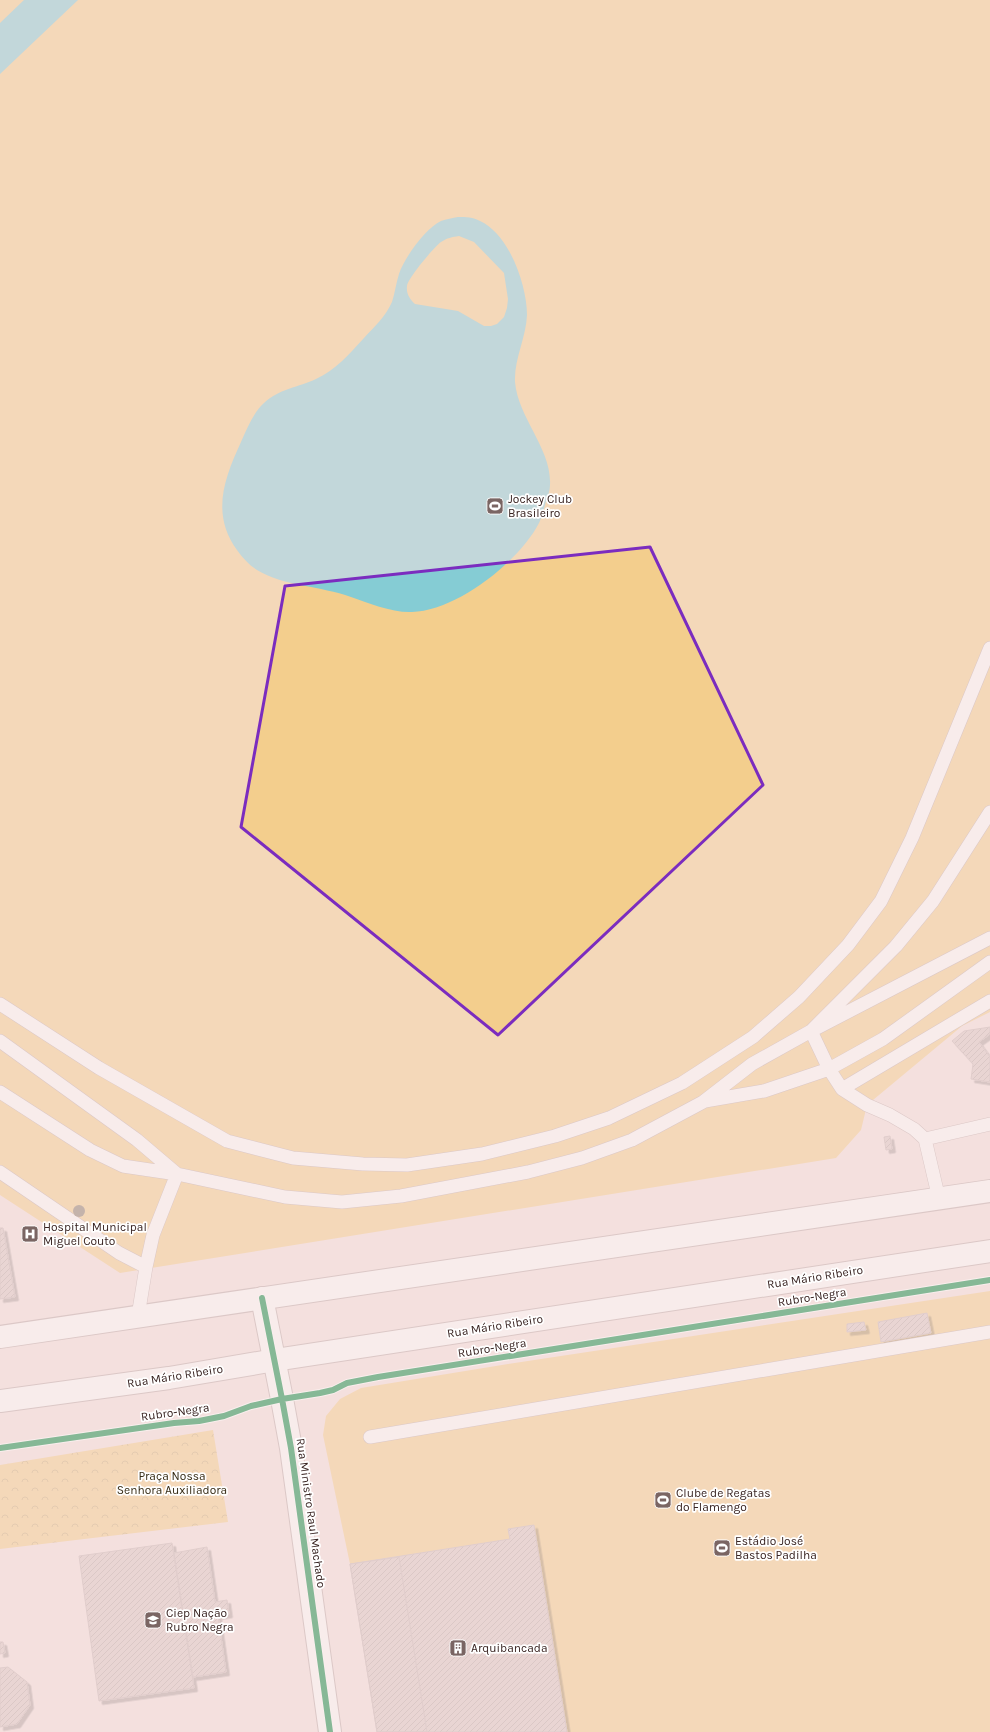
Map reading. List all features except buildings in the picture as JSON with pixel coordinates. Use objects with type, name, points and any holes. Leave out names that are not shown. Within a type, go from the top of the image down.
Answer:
[{"type":"main road","points":[[0,1337],[990,1191]]},
{"type":"main road","name":"Rua Mário Ribeiro","points":[[0,1401],[169,1378],[275,1360],[990,1251]]},
{"type":"main road","name":"Rua Ministro Raul Machado","points":[[262,1298],[291,1448],[330,1732]]},
{"type":"lane","points":[[0,1004],[99,1068],[227,1141],[293,1158],[363,1164],[407,1165],[482,1154],[556,1136],[609,1118],[682,1083],[753,1037],[799,997],[848,945],[881,901],[912,838],[990,648]]},
{"type":"lane","points":[[811,1031],[896,946],[933,901],[990,812]]},
{"type":"lane","points":[[0,1092],[90,1150],[123,1166],[177,1174],[285,1197],[342,1202],[401,1196],[528,1172],[582,1158],[632,1140],[703,1102],[752,1064],[811,1031],[990,938]]},
{"type":"lane","points":[[703,1102],[764,1091],[829,1069],[883,1039],[990,962]]},
{"type":"lane","points":[[842,1089],[990,1001]]},
{"type":"lane","points":[[811,1031],[829,1069],[842,1089],[867,1105],[890,1115],[914,1129],[925,1139],[940,1199]]},
{"type":"lane","points":[[0,1041],[137,1140],[177,1174]]},
{"type":"lane","points":[[925,1139],[990,1124]]},
{"type":"lane","points":[[0,1172],[119,1253],[146,1267]]},
{"type":"lane","points":[[138,1316],[153,1236],[177,1174]]},
{"type":"lane","points":[[370,1437],[990,1332]]},
{"type":"highlighted area","points":[[650,547],[763,785],[498,1035],[241,827],[285,586]]},
{"type":"green space","name":"Jockey Club Brasileiro","points":[[0,0],[990,0],[990,1012],[962,1026],[867,1105],[861,1130],[836,1158],[120,1273],[0,1195]]},
{"type":"green space","name":"Estádio José Bastos Padilha","points":[[990,1291],[990,1732],[377,1732],[350,1564],[323,1435],[326,1416],[340,1399],[361,1388],[508,1364]]},
{"type":"green space","name":"Praça Nossa Senhora Auxiliadora","points":[[213,1430],[228,1522],[0,1549],[0,1465]]},
{"type":"water","points":[[24,0],[78,0],[0,74],[0,23]]},
{"type":"water","points":[[456,217],[477,220],[490,228],[500,237],[514,262],[524,289],[527,315],[525,332],[516,365],[515,382],[517,395],[541,446],[549,472],[549,491],[539,523],[530,538],[517,553],[502,568],[484,582],[466,594],[448,603],[429,609],[412,612],[397,611],[373,605],[339,593],[290,583],[257,570],[241,555],[229,537],[224,523],[222,510],[225,483],[253,416],[264,403],[276,394],[310,382],[330,371],[347,356],[386,312],[392,302],[402,267],[416,244],[435,225],[443,220]],"holes":[[[459,236],[474,242],[504,273],[508,299],[507,308],[504,317],[497,324],[491,326],[484,326],[458,311],[415,304],[407,291],[408,282],[416,270],[441,242]]]},
{"type":"cycle path","name":"Rubro-Negra","points":[[0,1448],[174,1423],[199,1421],[224,1416],[251,1406],[320,1393],[333,1390],[347,1383],[378,1377],[990,1280]]},
{"type":"cycle path","points":[[262,1298],[291,1448],[330,1732]]},
{"type":"place","name":"Jockey Club Brasileiro","points":[[495,506]]},
{"type":"place","name":"Hospital Municipal Miguel Couto","points":[[30,1234]]},
{"type":"place","name":"Clube de Regatas do Flamengo","points":[[663,1500]]},
{"type":"place","name":"Estádio José Bastos Padilha","points":[[722,1548]]},
{"type":"place","name":"Ciep Nação Rubro Negra","points":[[153,1620]]},
{"type":"place","name":"Arquibancada","points":[[458,1648]]}]
